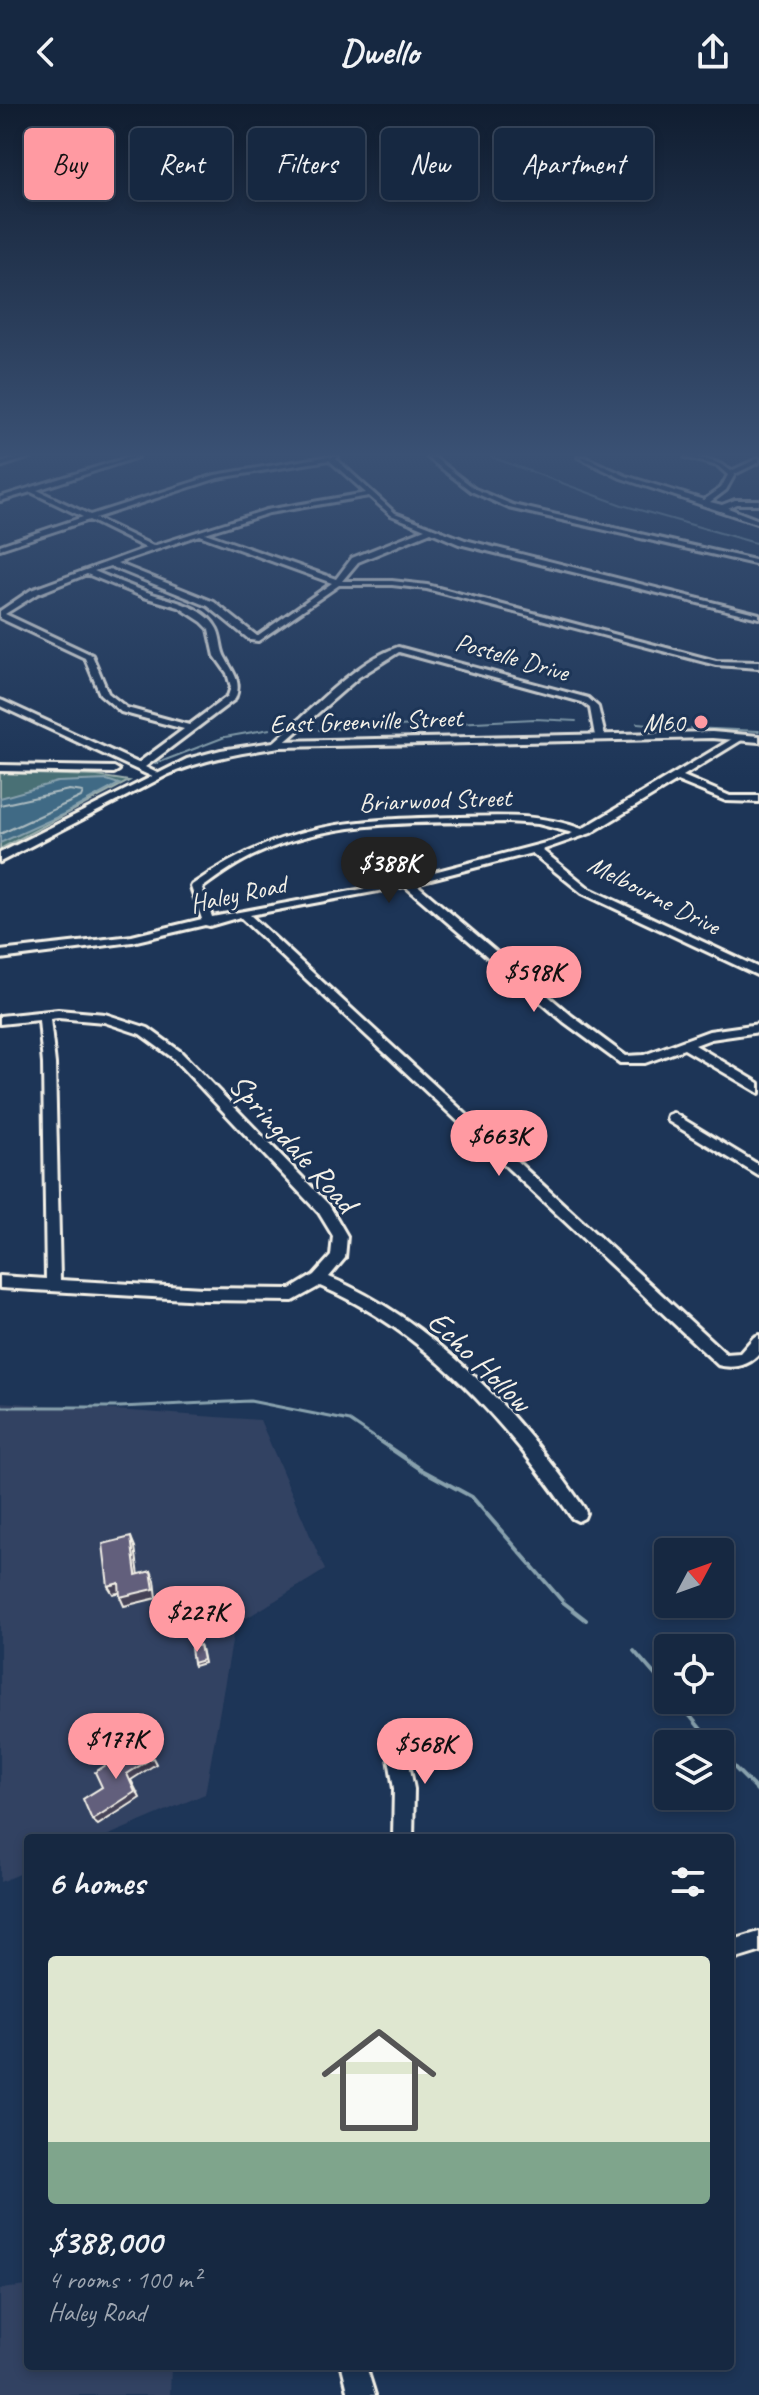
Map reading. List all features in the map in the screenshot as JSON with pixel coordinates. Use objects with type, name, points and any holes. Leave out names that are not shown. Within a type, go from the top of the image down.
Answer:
[{"type":"main road","name":"East Greenville Street","points":[[0,858],[158,776],[206,757],[277,744],[600,736],[759,739]]},
{"type":"street","points":[[0,614],[34,592],[107,564]]},
{"type":"street","points":[[112,564],[211,604],[253,638],[260,638],[337,583],[352,564]]},
{"type":"street","points":[[285,564],[337,583],[427,587],[716,663],[759,665]]},
{"type":"street","points":[[550,564],[759,616]]},
{"type":"street","points":[[87,571],[182,605],[205,620],[213,629],[219,656],[231,673],[235,687],[232,697],[139,767]]},
{"type":"street","points":[[0,614],[89,657],[104,694],[124,710],[191,728]]},
{"type":"street","name":"Postelle Drive","points":[[277,744],[390,649],[585,700],[594,707],[600,736]]},
{"type":"street","points":[[0,703],[158,776]]},
{"type":"street","name":"Haley Road","points":[[0,955],[87,947],[209,923],[407,882],[534,849],[582,833],[740,738]]},
{"type":"street","points":[[0,768],[114,770]]},
{"type":"street","points":[[674,776],[729,799],[759,799]]},
{"type":"street","name":"Briarwood Street","points":[[209,923],[196,887],[208,877],[273,842],[296,835],[340,826],[393,821],[534,819],[582,833]]},
{"type":"street","name":"Melbourne Drive","points":[[534,849],[586,891],[759,972]]},
{"type":"street","points":[[407,882],[604,1048],[624,1060],[645,1059],[709,1035],[759,1028]]},
{"type":"street","points":[[243,914],[723,1360],[741,1360],[751,1356],[759,1341]]},
{"type":"street","points":[[44,1015],[49,1064],[53,1285]]},
{"type":"street","name":"Springdale Road","points":[[0,1020],[44,1015],[105,1018],[144,1031],[177,1055],[333,1222],[340,1236],[338,1258],[319,1279]]},
{"type":"street","points":[[685,1044],[759,1089]]},
{"type":"street","points":[[673,1118],[759,1171]]},
{"type":"street","points":[[0,1282],[203,1294],[293,1295],[319,1279]]},
{"type":"street","name":"Echo Hollow","points":[[319,1279],[348,1288],[435,1350],[555,1476],[578,1513]]},
{"type":"street","points":[[394,1733],[404,1789],[403,1834]]},
{"type":"street","points":[[734,1950],[759,1942]]},
{"type":"street","points":[[355,2370],[362,2395]]},
{"type":"shaded area","points":[[0,1402],[260,1420],[325,1570],[235,1625],[205,1794],[111,1834],[24,1834],[24,1872],[0,1882]]},
{"type":"shaded area","points":[[24,2286],[24,2370],[171,2370],[170,2395],[0,2395],[0,2289]]},
{"type":"green space","points":[[0,773],[97,776],[129,781],[0,849]]},
{"type":"water","points":[[107,780],[119,784],[64,814],[0,843],[0,798],[57,782]]},
{"type":"building","points":[[131,1537],[136,1575],[151,1571],[154,1589],[120,1597],[119,1583],[108,1586],[103,1544]]},
{"type":"building","points":[[200,1645],[203,1660],[193,1663],[191,1648]]},
{"type":"building","points":[[144,1741],[152,1758],[127,1774],[135,1792],[92,1820],[83,1799],[102,1787],[95,1772]]},
{"type":"waterway","points":[[319,730],[535,719],[576,721]]},
{"type":"waterway","points":[[637,723],[675,726]]},
{"type":"waterway","points":[[691,728],[759,731]]},
{"type":"waterway","points":[[155,764],[225,737],[270,729]]},
{"type":"waterway","points":[[0,1407],[120,1407],[250,1401],[350,1421],[381,1442]]},
{"type":"waterway","points":[[378,1440],[422,1470],[472,1497],[563,1602],[586,1620]]},
{"type":"waterway","points":[[634,1651],[654,1674]]},
{"type":"waterway","points":[[688,1714],[702,1730]]},
{"type":"waterway","points":[[734,1767],[759,1792]]},
{"type":"place","name":"M60","points":[[701,722]]}]
